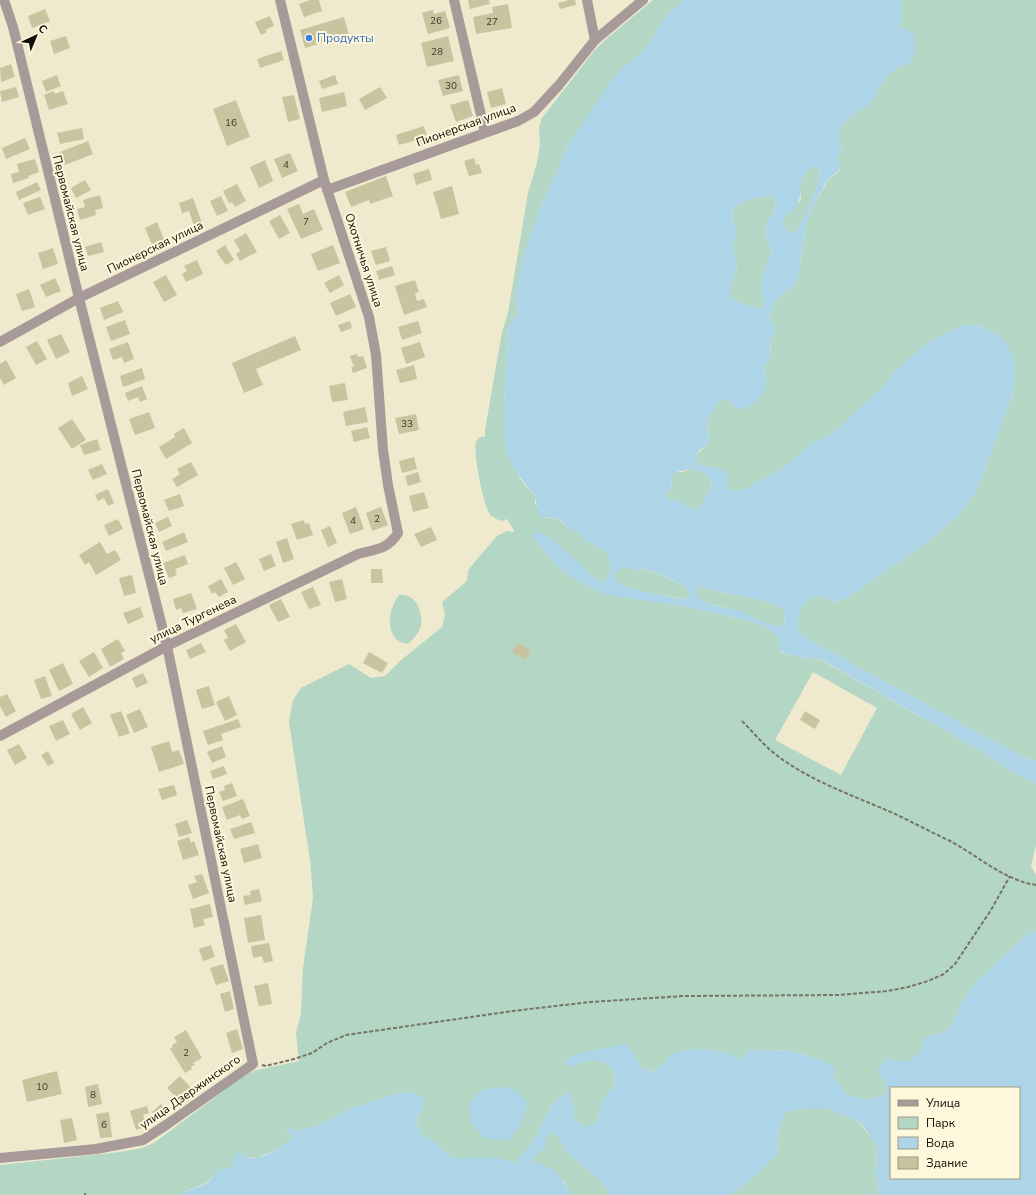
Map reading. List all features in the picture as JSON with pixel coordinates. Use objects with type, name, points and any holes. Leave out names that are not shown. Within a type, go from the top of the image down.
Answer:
[{"type":"street","name":"Первомайская улица","points":[[4,0],[13,27],[166,646],[253,1064]]},
{"type":"street","name":"Охотничья улица","points":[[280,0],[324,180],[368,318],[376,355],[380,389],[383,450],[388,486],[398,533]]},
{"type":"street","points":[[454,0],[485,132]]},
{"type":"street","points":[[587,0],[595,40]]},
{"type":"street","name":"Пионерская улица","points":[[327,190],[518,121],[534,112],[559,85],[595,40],[643,0]]},
{"type":"street","name":"Пионерская улица","points":[[0,342],[79,298],[324,180]]},
{"type":"street","name":"улица Тургенева","points":[[0,736],[166,646],[358,554],[383,548],[392,543],[398,533]]},
{"type":"street","name":"улица Дзержинского","points":[[0,1158],[96,1149],[143,1140],[253,1064]]},
{"type":"path","points":[[742,721],[779,757],[806,774],[840,791],[895,814],[952,842],[994,869],[1028,884],[1036,885]]},
{"type":"path","points":[[253,1064],[266,1066],[294,1059],[346,1035],[513,1011],[582,1003],[684,996],[838,995],[888,991],[908,987],[944,974],[955,964],[991,910],[1010,876]]},
{"type":"green space","points":[[653,0],[682,0],[680,4],[668,13],[643,52],[625,65],[568,145],[538,214],[525,251],[516,295],[518,312],[509,327],[504,400],[504,432],[507,453],[521,480],[535,497],[535,504],[545,518],[560,520],[570,531],[577,531],[586,542],[591,542],[607,554],[610,561],[608,579],[603,582],[596,579],[580,565],[533,535],[535,540],[556,566],[570,576],[601,593],[689,607],[753,622],[773,632],[778,637],[781,643],[779,652],[797,657],[819,659],[979,750],[1012,772],[1036,784],[1036,845],[1031,866],[1036,875],[1036,931],[1027,934],[976,982],[961,1003],[952,1025],[941,1033],[926,1036],[919,1053],[909,1063],[887,1058],[877,1070],[886,1085],[885,1094],[866,1100],[846,1094],[823,1060],[787,1050],[768,1051],[750,1049],[739,1060],[728,1053],[705,1049],[669,1055],[664,1064],[653,1072],[641,1067],[633,1052],[597,1050],[581,1053],[563,1061],[570,1067],[589,1060],[600,1061],[610,1067],[615,1073],[614,1085],[602,1101],[596,1122],[586,1129],[575,1120],[573,1099],[567,1092],[552,1104],[537,1135],[516,1163],[498,1158],[453,1158],[436,1143],[422,1135],[416,1121],[424,1104],[422,1096],[411,1092],[388,1096],[352,1108],[320,1125],[299,1131],[285,1128],[293,1138],[282,1147],[257,1158],[244,1156],[232,1167],[219,1170],[206,1183],[177,1195],[0,1195],[0,1165],[120,1152],[142,1148],[154,1143],[242,1077],[253,1071],[299,1061],[296,1033],[301,1014],[303,968],[313,898],[310,860],[289,722],[293,700],[301,688],[349,664],[371,678],[385,676],[400,661],[442,627],[445,615],[442,602],[467,581],[468,571],[497,536],[507,531],[515,532],[507,519],[501,521],[489,513],[479,478],[475,448],[476,442],[480,437],[485,437],[502,332],[508,313],[528,193],[537,163],[540,144],[539,127],[542,118],[594,51]],"holes":[[[813,672],[877,708],[841,775],[775,740]]]},
{"type":"green space","points":[[903,0],[1036,0],[1036,761],[1025,758],[826,649],[802,634],[797,625],[798,616],[809,598],[820,596],[834,602],[848,598],[926,543],[959,515],[977,491],[1012,396],[1015,376],[1014,360],[1008,346],[996,334],[980,326],[967,324],[936,338],[899,367],[881,388],[843,424],[825,438],[812,442],[782,469],[743,490],[730,491],[727,485],[728,475],[720,468],[699,464],[695,456],[709,443],[707,421],[719,401],[727,399],[733,405],[767,380],[764,368],[770,357],[771,339],[776,331],[770,320],[772,308],[781,295],[794,286],[799,273],[806,224],[815,203],[827,182],[841,169],[837,158],[842,151],[839,138],[840,129],[848,119],[871,103],[883,82],[890,74],[898,68],[909,64],[899,28],[902,16],[901,5]]},
{"type":"green space","points":[[816,166],[820,171],[817,187],[811,203],[795,232],[787,231],[783,222],[786,214],[801,200],[801,184],[804,175],[811,168]]},
{"type":"green space","points":[[771,195],[776,200],[774,212],[766,222],[765,234],[772,253],[762,278],[761,287],[764,300],[762,309],[740,303],[731,297],[731,287],[737,268],[733,244],[737,230],[733,220],[733,213],[735,208],[740,204],[755,198]]},
{"type":"green space","points":[[690,469],[707,475],[712,486],[701,505],[693,510],[677,500],[669,500],[666,493],[671,489],[672,476],[676,472],[683,472]]},
{"type":"green space","points":[[625,566],[634,571],[641,569],[647,570],[672,580],[686,588],[689,595],[687,599],[624,586],[618,581],[615,572]]},
{"type":"green space","points":[[699,587],[769,602],[781,608],[785,617],[784,623],[780,626],[774,626],[720,606],[709,604],[701,600],[697,595],[697,590]]},
{"type":"green space","points":[[399,595],[412,598],[415,601],[420,613],[420,629],[416,636],[408,644],[400,642],[391,631],[390,616],[395,601]]},
{"type":"green space","points":[[803,1109],[830,1109],[861,1124],[877,1146],[876,1172],[879,1195],[730,1195],[755,1177],[777,1154],[779,1130],[785,1112]]},
{"type":"green space","points":[[551,1132],[559,1137],[566,1152],[599,1179],[611,1195],[571,1195],[564,1182],[531,1163],[536,1154],[546,1148],[546,1140]]},
{"type":"water","points":[[682,0],[903,0],[901,5],[902,16],[899,28],[907,29],[914,35],[916,51],[909,64],[898,68],[883,82],[871,103],[848,119],[840,129],[839,138],[842,151],[837,158],[841,168],[826,182],[806,224],[799,273],[794,286],[781,295],[772,308],[770,320],[776,331],[771,339],[770,357],[764,368],[767,381],[764,391],[754,403],[741,410],[727,399],[719,401],[707,421],[709,443],[695,456],[699,464],[720,468],[728,475],[727,485],[730,490],[743,490],[782,469],[812,442],[825,438],[843,424],[881,388],[899,367],[936,338],[967,324],[980,326],[996,334],[1008,345],[1014,360],[1015,376],[1012,396],[977,491],[959,515],[926,543],[848,598],[834,602],[820,596],[809,598],[798,616],[797,625],[802,634],[826,649],[1025,758],[1036,761],[1036,784],[1012,772],[979,750],[820,659],[797,657],[778,651],[781,643],[778,637],[773,632],[753,622],[689,607],[601,593],[570,576],[556,566],[535,540],[533,535],[536,532],[543,534],[559,545],[596,579],[603,582],[608,579],[610,561],[609,557],[604,551],[591,542],[586,542],[577,531],[570,531],[563,522],[557,518],[539,517],[535,497],[515,470],[507,453],[504,432],[504,400],[509,327],[518,312],[516,295],[525,251],[538,214],[568,145],[612,79],[625,65],[643,52],[668,13],[680,4]],"holes":[[[816,166],[820,171],[814,195],[804,218],[795,232],[787,231],[783,222],[786,214],[792,211],[798,204],[802,179],[809,169]],[[771,195],[776,200],[774,212],[766,222],[765,234],[772,253],[762,278],[761,287],[764,300],[762,309],[740,303],[731,297],[731,287],[737,268],[733,244],[737,230],[733,220],[733,213],[735,208],[747,201]],[[690,469],[698,471],[707,475],[711,482],[712,486],[701,505],[693,510],[677,500],[669,500],[666,493],[671,489],[672,476],[676,472]],[[625,566],[634,571],[641,569],[647,570],[665,576],[682,585],[687,589],[689,595],[687,599],[682,599],[652,593],[624,586],[617,580],[615,573]],[[699,587],[769,602],[781,608],[785,619],[784,623],[780,626],[774,626],[737,610],[715,606],[705,602],[697,595],[697,590]]]},
{"type":"water","points":[[1036,931],[1036,1195],[879,1195],[876,1172],[877,1146],[862,1124],[830,1109],[803,1109],[785,1112],[779,1130],[777,1154],[755,1177],[730,1195],[611,1195],[599,1179],[566,1152],[559,1137],[551,1132],[546,1140],[546,1148],[536,1154],[531,1162],[545,1166],[556,1172],[571,1195],[177,1195],[206,1184],[219,1170],[232,1167],[236,1152],[254,1158],[261,1157],[285,1144],[292,1138],[285,1127],[299,1131],[320,1125],[352,1108],[388,1096],[411,1092],[422,1096],[424,1104],[416,1121],[422,1135],[436,1143],[453,1158],[498,1158],[516,1163],[537,1135],[552,1104],[567,1092],[573,1099],[575,1120],[586,1128],[596,1122],[602,1101],[614,1085],[615,1073],[605,1063],[595,1060],[570,1067],[563,1061],[575,1054],[626,1044],[633,1052],[641,1067],[653,1072],[664,1064],[669,1055],[682,1050],[705,1049],[729,1053],[739,1060],[750,1049],[768,1051],[787,1050],[823,1060],[835,1068],[834,1077],[846,1094],[866,1100],[885,1094],[886,1085],[877,1070],[887,1058],[909,1062],[919,1053],[926,1036],[941,1033],[952,1025],[961,1003],[976,982],[1027,934]]},
{"type":"water","points":[[494,1087],[510,1088],[518,1092],[528,1104],[520,1125],[509,1141],[485,1138],[471,1123],[469,1105],[479,1092]]},
{"type":"building","points":[[310,0],[319,0],[322,11],[304,17],[299,4]]},
{"type":"building","points":[[468,0],[489,0],[490,4],[470,9]]},
{"type":"building","points":[[575,0],[576,5],[560,9],[558,3]]},
{"type":"building","points":[[508,4],[512,28],[476,34],[473,17],[493,13],[492,7]]},
{"type":"building","points":[[45,9],[50,21],[32,28],[28,16]]},
{"type":"building","points":[[433,10],[434,14],[445,11],[450,28],[428,34],[422,13]]},
{"type":"building","points":[[270,16],[274,26],[265,30],[267,32],[261,35],[255,22]]},
{"type":"building","points":[[344,17],[349,35],[305,48],[300,30]]},
{"type":"building","points":[[66,36],[70,48],[54,54],[50,41]]},
{"type":"building","points":[[448,36],[454,61],[427,67],[421,43]]},
{"type":"building","points":[[281,51],[284,60],[260,68],[257,59]]},
{"type":"building","points":[[11,64],[15,77],[1,82],[0,68]]},
{"type":"building","points":[[57,75],[61,86],[46,92],[42,81]]},
{"type":"building","points":[[335,75],[338,84],[322,89],[319,81]]},
{"type":"building","points":[[459,75],[463,91],[443,96],[438,80]]},
{"type":"building","points":[[16,87],[19,97],[2,102],[0,91]]},
{"type":"building","points":[[380,87],[387,98],[365,110],[359,99]]},
{"type":"building","points":[[502,88],[506,104],[491,108],[487,92]]},
{"type":"building","points":[[54,91],[55,94],[63,91],[68,104],[49,110],[44,95]]},
{"type":"building","points":[[344,92],[347,106],[322,112],[319,98]]},
{"type":"building","points":[[294,95],[300,119],[288,122],[282,97]]},
{"type":"building","points":[[236,100],[250,137],[227,146],[213,109]]},
{"type":"building","points":[[468,100],[473,116],[456,122],[450,105]]},
{"type":"building","points":[[424,126],[429,144],[419,147],[417,140],[399,145],[396,135]]},
{"type":"building","points":[[82,128],[84,139],[60,144],[57,133]]},
{"type":"building","points":[[25,138],[30,149],[6,159],[2,148]]},
{"type":"building","points":[[88,141],[93,154],[65,165],[60,152]]},
{"type":"building","points":[[290,153],[298,171],[282,178],[274,159]]},
{"type":"building","points":[[474,158],[476,165],[479,164],[482,173],[469,176],[464,161]]},
{"type":"building","points":[[35,159],[39,172],[28,176],[29,178],[13,183],[11,174],[19,172],[17,164]]},
{"type":"building","points":[[265,160],[273,181],[259,188],[250,167]]},
{"type":"building","points":[[429,169],[432,180],[416,185],[413,174]]},
{"type":"building","points":[[386,176],[393,196],[370,204],[369,200],[351,207],[345,192]]},
{"type":"building","points":[[85,180],[91,190],[76,198],[71,188]]},
{"type":"building","points":[[37,182],[41,190],[19,200],[16,192]]},
{"type":"building","points":[[237,184],[246,201],[235,207],[232,202],[229,203],[223,191]]},
{"type":"building","points":[[452,186],[459,214],[441,219],[433,192]]},
{"type":"building","points":[[100,195],[103,208],[95,210],[96,215],[80,220],[77,209],[85,207],[83,200]]},
{"type":"building","points":[[221,196],[228,211],[217,216],[210,201]]},
{"type":"building","points":[[40,197],[45,209],[28,215],[23,203]]},
{"type":"building","points":[[193,198],[202,223],[194,226],[189,211],[182,213],[179,203]]},
{"type":"building","points":[[299,204],[303,214],[314,209],[323,230],[301,239],[287,209]]},
{"type":"building","points":[[280,215],[290,233],[279,239],[269,221]]},
{"type":"building","points":[[157,222],[165,242],[153,247],[145,228]]},
{"type":"building","points":[[246,233],[257,252],[240,261],[236,254],[240,251],[234,240]]},
{"type":"building","points":[[101,242],[104,252],[88,256],[85,247]]},
{"type":"building","points":[[225,245],[234,260],[226,265],[216,251]]},
{"type":"building","points":[[333,245],[340,263],[318,271],[311,254]]},
{"type":"building","points":[[386,247],[390,261],[376,265],[371,251]]},
{"type":"building","points":[[53,248],[58,264],[43,269],[38,253]]},
{"type":"building","points":[[197,260],[203,274],[186,282],[182,274],[187,271],[184,266]]},
{"type":"building","points":[[392,266],[395,275],[379,280],[376,271]]},
{"type":"building","points":[[166,275],[177,295],[164,302],[153,282]]},
{"type":"building","points":[[339,275],[344,285],[330,293],[324,283]]},
{"type":"building","points":[[55,278],[61,291],[46,297],[40,285]]},
{"type":"building","points":[[415,280],[419,292],[415,293],[417,301],[424,299],[427,307],[404,315],[395,286]]},
{"type":"building","points":[[29,289],[35,307],[22,311],[16,294]]},
{"type":"building","points":[[350,294],[356,307],[336,316],[330,303]]},
{"type":"building","points":[[118,301],[123,312],[104,320],[100,308]]},
{"type":"building","points":[[125,320],[130,334],[111,341],[106,327]]},
{"type":"building","points":[[350,321],[352,328],[341,332],[338,325]]},
{"type":"building","points":[[418,321],[422,333],[402,340],[398,327]]},
{"type":"building","points":[[61,334],[70,352],[56,359],[47,340]]},
{"type":"building","points":[[295,336],[301,350],[256,369],[263,385],[244,393],[232,363]]},
{"type":"building","points":[[37,341],[47,359],[36,365],[26,347]]},
{"type":"building","points":[[128,342],[134,359],[124,363],[122,357],[113,360],[109,349]]},
{"type":"building","points":[[420,342],[425,357],[406,364],[401,348]]},
{"type":"building","points":[[357,354],[358,357],[363,356],[367,368],[353,373],[351,367],[354,367],[350,356]]},
{"type":"building","points":[[6,360],[16,378],[4,385],[0,378],[0,364]]},
{"type":"building","points":[[414,365],[417,379],[400,383],[396,370]]},
{"type":"building","points":[[142,368],[145,379],[123,387],[120,376]]},
{"type":"building","points":[[82,376],[88,389],[72,396],[68,383]]},
{"type":"building","points":[[345,383],[348,400],[332,402],[329,386]]},
{"type":"building","points":[[142,386],[147,399],[140,402],[138,397],[128,401],[125,393]]},
{"type":"building","points":[[365,407],[368,422],[346,426],[343,412]]},
{"type":"building","points":[[149,412],[155,428],[135,435],[129,419]]},
{"type":"building","points":[[416,414],[419,430],[399,434],[395,418]]},
{"type":"building","points":[[72,419],[86,440],[72,449],[58,428]]},
{"type":"building","points":[[367,427],[370,438],[354,442],[351,431]]},
{"type":"building","points":[[184,428],[192,443],[166,459],[159,447],[175,437],[174,434]]},
{"type":"building","points":[[97,439],[101,450],[84,455],[80,445]]},
{"type":"building","points":[[414,457],[417,469],[402,473],[399,461]]},
{"type":"building","points":[[191,462],[198,475],[177,487],[172,479],[180,474],[177,469]]},
{"type":"building","points":[[102,464],[107,474],[93,480],[88,470]]},
{"type":"building","points":[[418,472],[421,482],[408,486],[405,476]]},
{"type":"building","points":[[108,489],[114,503],[108,506],[104,498],[98,501],[95,495]]},
{"type":"building","points":[[424,492],[429,508],[413,512],[409,496]]},
{"type":"building","points":[[180,494],[184,506],[169,511],[164,500]]},
{"type":"building","points":[[356,507],[364,529],[350,534],[342,513]]},
{"type":"building","points":[[381,507],[388,525],[372,531],[366,513]]},
{"type":"building","points":[[168,517],[172,526],[159,532],[155,523]]},
{"type":"building","points":[[118,519],[123,529],[109,536],[104,525]]},
{"type":"building","points":[[304,520],[305,524],[309,523],[313,535],[297,540],[291,524]]},
{"type":"building","points":[[330,526],[337,543],[328,547],[321,530]]},
{"type":"building","points":[[431,527],[437,540],[421,547],[414,534]]},
{"type":"building","points":[[184,532],[188,542],[166,551],[162,542]]},
{"type":"building","points":[[287,538],[294,559],[283,563],[276,542]]},
{"type":"building","points":[[100,542],[107,554],[115,550],[121,560],[96,575],[89,562],[85,565],[79,555]]},
{"type":"building","points":[[271,554],[276,566],[264,571],[259,559]]},
{"type":"building","points":[[185,555],[188,564],[175,569],[177,575],[169,578],[163,563]]},
{"type":"building","points":[[236,562],[245,579],[233,585],[224,568]]},
{"type":"building","points":[[371,569],[382,569],[383,583],[371,583]]},
{"type":"building","points":[[132,575],[136,593],[124,596],[119,578]]},
{"type":"building","points":[[221,579],[228,592],[219,597],[215,592],[212,594],[208,586]]},
{"type":"building","points":[[342,579],[347,599],[335,602],[329,582]]},
{"type":"building","points":[[313,587],[321,605],[309,609],[301,592]]},
{"type":"building","points":[[191,593],[197,609],[183,613],[181,608],[176,610],[173,599]]},
{"type":"building","points":[[281,599],[290,617],[278,622],[269,605]]},
{"type":"building","points":[[140,607],[144,617],[128,624],[123,613]]},
{"type":"building","points":[[236,624],[246,642],[230,651],[224,640],[228,638],[224,630]]},
{"type":"building","points":[[118,639],[125,651],[121,653],[124,659],[110,667],[101,649]]},
{"type":"building","points":[[201,643],[206,652],[190,659],[186,650]]},
{"type":"building","points":[[518,643],[531,650],[525,660],[512,652]]},
{"type":"building","points":[[94,652],[103,668],[89,677],[79,661]]},
{"type":"building","points":[[369,652],[388,663],[382,673],[363,663]]},
{"type":"building","points":[[63,663],[73,684],[59,691],[49,670]]},
{"type":"building","points":[[143,673],[148,683],[136,688],[132,678]]},
{"type":"building","points":[[45,676],[52,696],[41,699],[34,680]]},
{"type":"building","points":[[209,686],[215,705],[202,709],[196,690]]},
{"type":"building","points":[[7,694],[16,711],[6,717],[0,706],[0,697]]},
{"type":"building","points":[[229,696],[237,715],[225,721],[216,702]]},
{"type":"building","points":[[83,707],[92,723],[80,730],[71,714]]},
{"type":"building","points":[[140,709],[148,727],[134,733],[126,715]]},
{"type":"building","points":[[121,711],[130,733],[119,737],[110,715]]},
{"type":"building","points":[[805,711],[820,720],[815,729],[800,720]]},
{"type":"building","points":[[238,719],[241,727],[221,734],[223,740],[208,745],[203,731]]},
{"type":"building","points":[[63,720],[70,734],[56,741],[49,726]]},
{"type":"building","points":[[169,741],[172,752],[179,750],[184,764],[159,772],[151,747]]},
{"type":"building","points":[[19,744],[27,758],[15,765],[7,750]]},
{"type":"building","points":[[222,746],[226,757],[212,763],[207,752]]},
{"type":"building","points":[[48,751],[54,763],[48,766],[41,755]]},
{"type":"building","points":[[224,766],[227,774],[213,779],[210,771]]},
{"type":"building","points":[[232,783],[237,796],[223,801],[219,792],[225,790],[224,786]]},
{"type":"building","points":[[174,785],[177,795],[162,800],[158,789]]},
{"type":"building","points":[[243,799],[250,816],[242,819],[240,815],[227,820],[222,807]]},
{"type":"building","points":[[187,820],[192,833],[179,837],[175,824]]},
{"type":"building","points":[[251,822],[255,833],[234,839],[230,829]]},
{"type":"building","points":[[189,837],[191,843],[194,841],[199,855],[183,860],[177,841]]},
{"type":"building","points":[[258,844],[262,858],[244,863],[240,849]]},
{"type":"building","points":[[202,874],[209,893],[193,899],[188,885],[197,882],[194,876]]},
{"type":"building","points":[[259,889],[262,901],[245,905],[243,896],[251,895],[250,891]]},
{"type":"building","points":[[210,904],[213,917],[203,919],[205,925],[194,928],[190,909]]},
{"type":"building","points":[[261,915],[265,940],[248,943],[244,918]]},
{"type":"building","points":[[269,943],[273,961],[264,963],[262,956],[253,958],[251,946]]},
{"type":"building","points":[[211,945],[215,957],[203,961],[199,949]]},
{"type":"building","points":[[223,964],[229,981],[216,985],[210,968]]},
{"type":"building","points":[[268,983],[272,1004],[259,1006],[254,986]]},
{"type":"building","points":[[230,991],[234,1009],[225,1012],[220,994]]},
{"type":"building","points":[[237,1029],[243,1049],[232,1053],[226,1033]]},
{"type":"building","points":[[186,1030],[202,1058],[193,1063],[195,1065],[191,1067],[192,1069],[185,1073],[170,1049],[173,1047],[172,1045],[177,1042],[174,1037]]},
{"type":"building","points":[[57,1071],[62,1094],[27,1102],[22,1080]]},
{"type":"building","points":[[180,1076],[191,1088],[179,1100],[167,1088]]},
{"type":"building","points":[[98,1084],[102,1104],[88,1107],[85,1087]]},
{"type":"building","points":[[161,1104],[168,1111],[158,1119],[152,1112]]},
{"type":"building","points":[[147,1106],[149,1113],[143,1115],[147,1126],[136,1130],[130,1111]]},
{"type":"building","points":[[109,1112],[112,1137],[100,1138],[96,1114]]},
{"type":"building","points":[[72,1118],[77,1140],[64,1143],[60,1120]]},
{"type":"place","name":"Продукты","points":[[309,38]]}]
